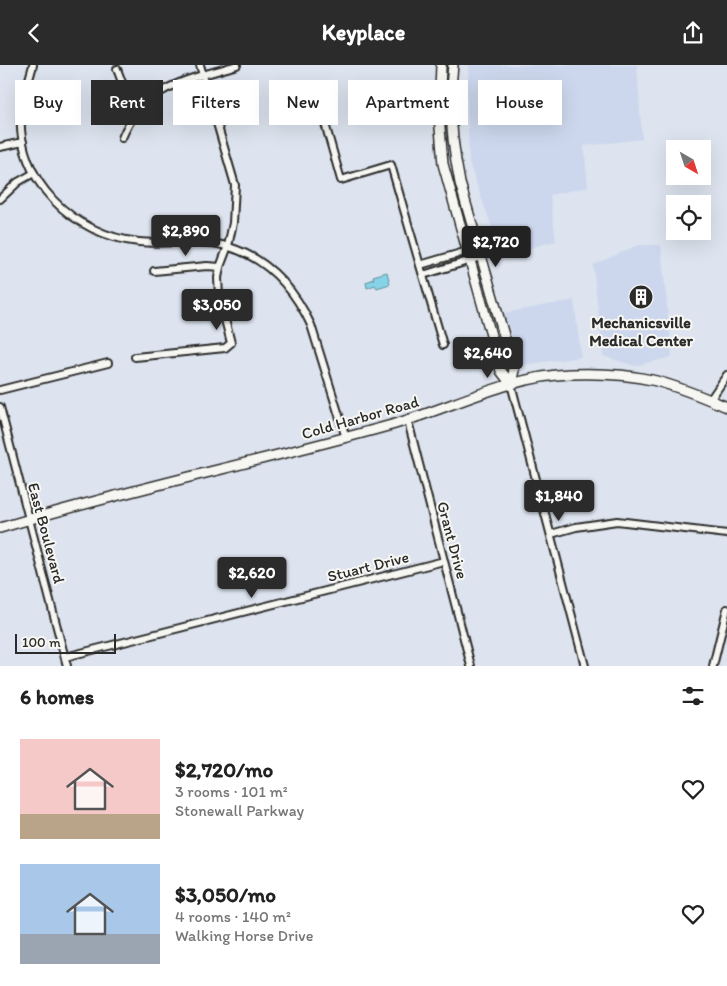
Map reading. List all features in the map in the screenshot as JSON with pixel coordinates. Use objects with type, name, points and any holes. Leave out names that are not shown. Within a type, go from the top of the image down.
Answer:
[{"type":"main road","points":[[441,65],[438,117],[444,164],[501,371],[511,384]]},
{"type":"main road","points":[[453,65],[450,111],[455,159],[460,183],[514,371],[511,384]]},
{"type":"main road","name":"Cold Harbor Road","points":[[0,528],[408,421],[511,384],[555,375],[603,374],[631,376],[654,381],[727,407]]},
{"type":"street","points":[[33,65],[23,100],[21,127],[23,142],[34,173],[42,187],[59,206],[83,223],[107,235],[139,242],[198,241],[228,246],[254,257],[278,275],[297,298],[311,325],[346,438]]},
{"type":"street","points":[[135,357],[225,348],[229,346],[231,340],[219,296],[218,279],[233,223],[235,185],[200,65]]},
{"type":"street","points":[[163,90],[237,65]]},
{"type":"street","points":[[117,69],[121,80]]},
{"type":"street","points":[[122,138],[128,125]]},
{"type":"street","points":[[325,125],[341,180],[392,165],[443,345]]},
{"type":"street","points":[[0,147],[23,142]]},
{"type":"street","points":[[0,199],[18,182],[34,173]]},
{"type":"street","points":[[420,265],[480,253]]},
{"type":"street","points":[[422,275],[468,256]]},
{"type":"street","points":[[154,271],[207,266],[220,267]]},
{"type":"street","points":[[0,390],[108,363]]},
{"type":"street","points":[[710,400],[727,375]]},
{"type":"street","points":[[511,384],[585,666]]},
{"type":"street","name":"East Boulevard","points":[[0,407],[67,666]]},
{"type":"street","name":"Grant Drive","points":[[408,421],[471,666]]},
{"type":"street","points":[[551,534],[576,527],[617,521],[727,534]]},
{"type":"street","name":"Stuart Drive","points":[[65,657],[444,561]]},
{"type":"street","points":[[713,666],[727,609]]},
{"type":"shaded area","points":[[469,65],[637,65],[642,139],[584,146],[588,187],[550,195],[556,241],[502,255],[469,163]]},
{"type":"shaded area","points":[[638,245],[661,245],[672,357],[635,366],[603,356],[593,265]]},
{"type":"shaded area","points":[[574,300],[581,357],[522,365],[504,313]]},
{"type":"water","points":[[387,272],[390,284],[377,288],[375,285],[367,288],[366,282],[374,279],[373,276]]},
{"type":"place","name":"Mechanicsville Medical Center","points":[[641,297]]}]
